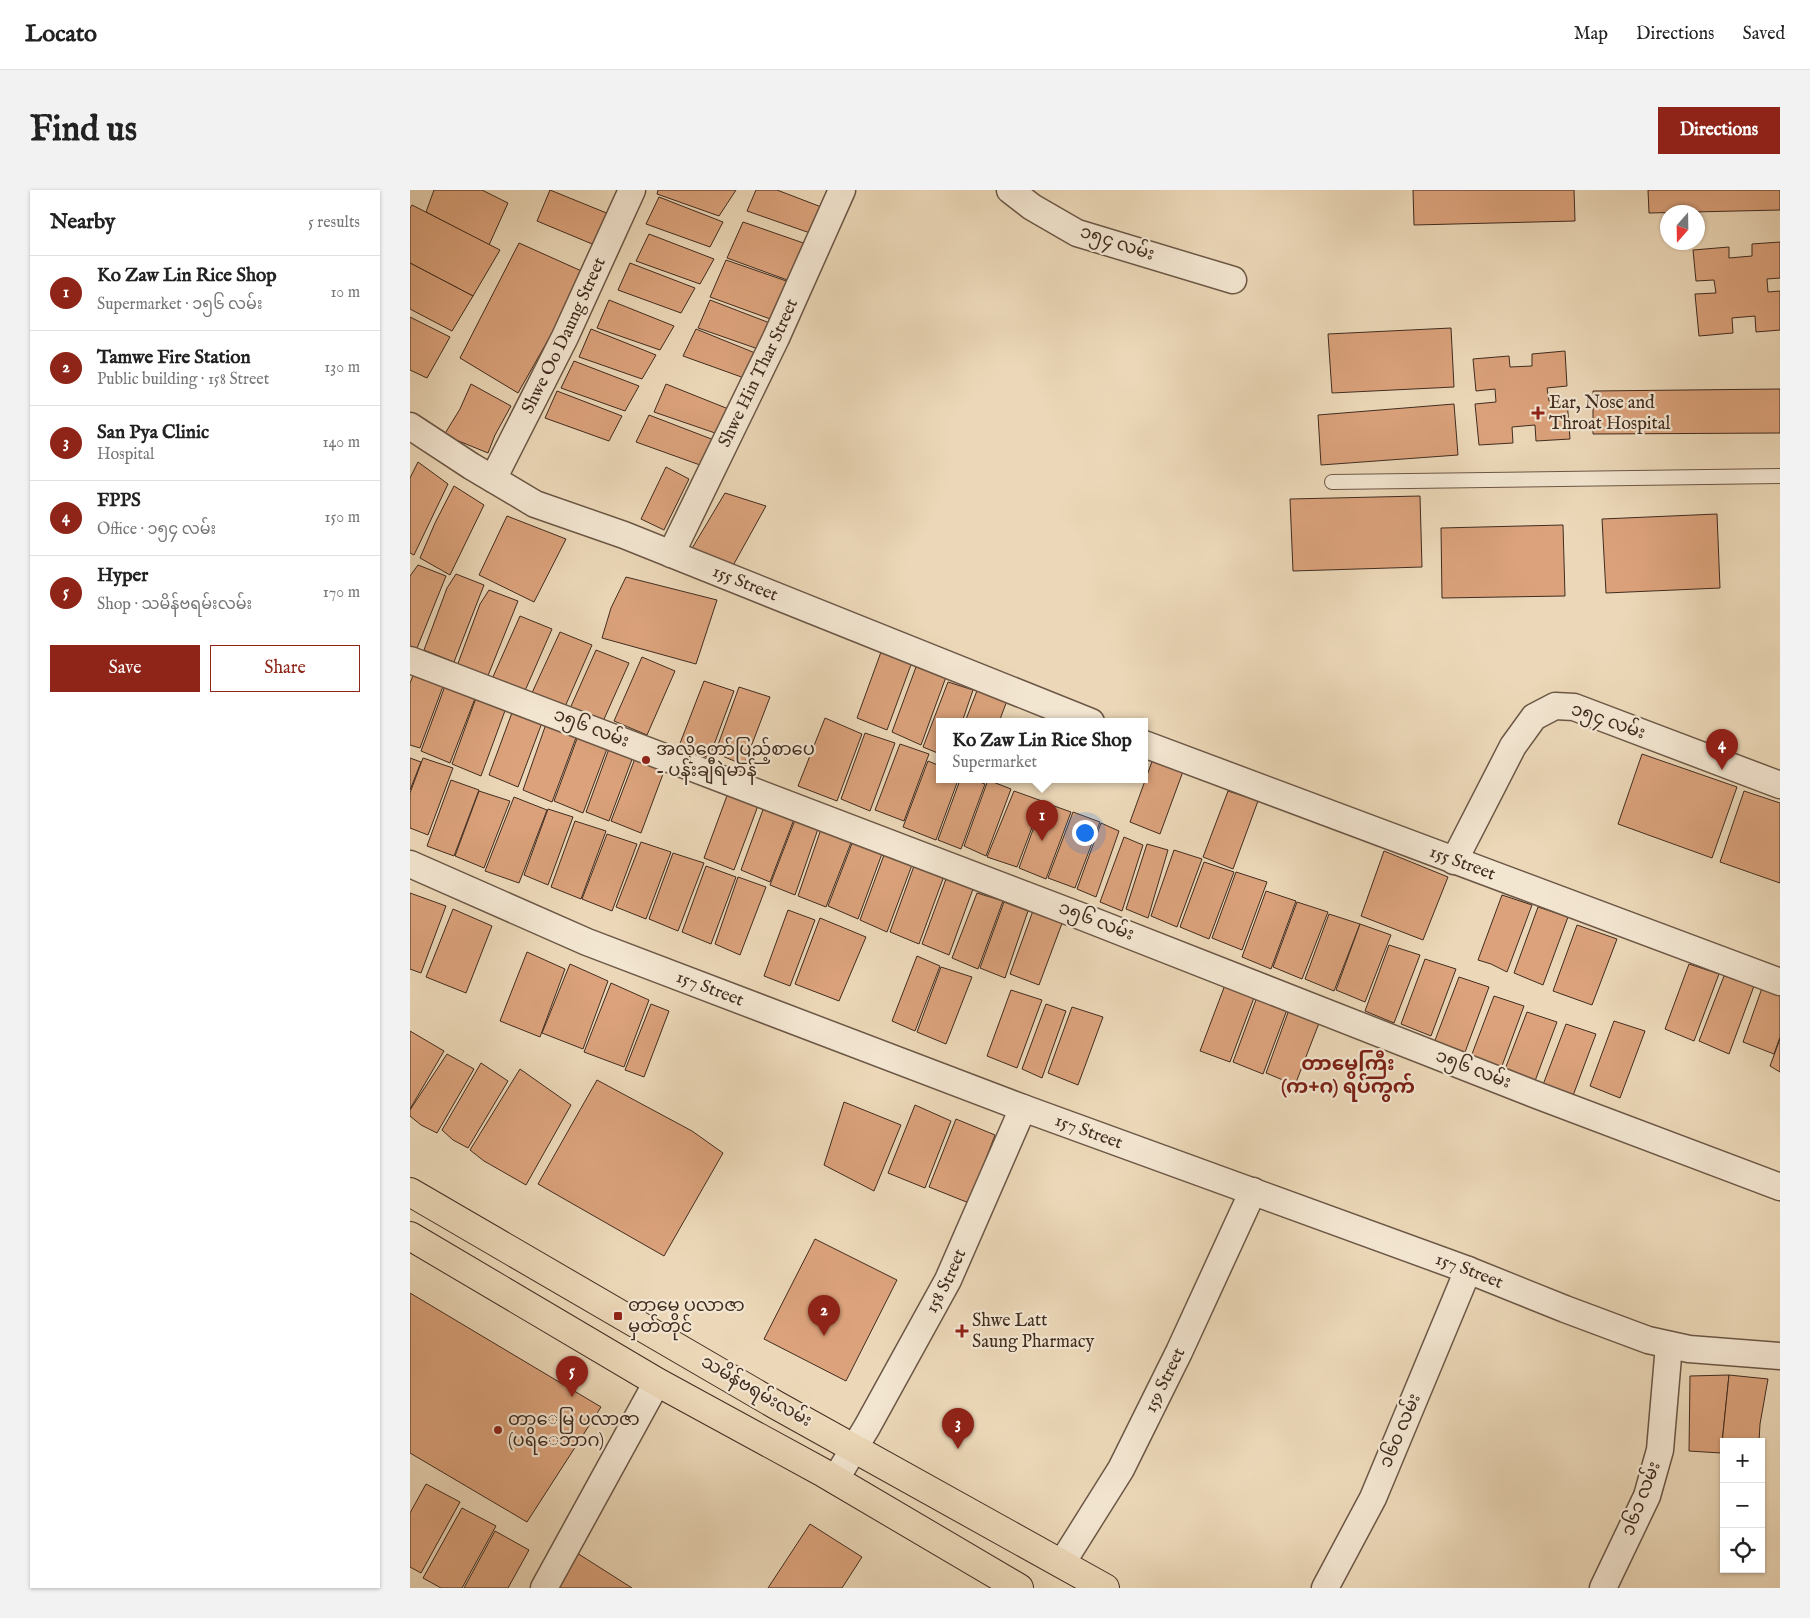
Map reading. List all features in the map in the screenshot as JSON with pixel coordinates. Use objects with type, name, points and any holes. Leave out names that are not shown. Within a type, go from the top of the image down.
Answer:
[{"type":"main road","name":"သမိန်ဗရမ်းလမ်း","points":[[410,1192],[751,1390],[1104,1588]]},
{"type":"main road","name":"သမိန်ဗရမ်းလမ်း","points":[[410,1236],[657,1382],[735,1423],[1019,1588]]},
{"type":"main road","points":[[626,1364],[650,1330]]},
{"type":"main road","points":[[735,1423],[751,1390]]},
{"type":"street","name":"Shwe Oo Daung Street","points":[[493,480],[565,337],[632,190]]},
{"type":"street","name":"Shwe Hin Thar Street","points":[[671,554],[776,338],[842,190]]},
{"type":"street","name":"၁၅၄ လမ်း","points":[[1010,190],[1032,208],[1077,233],[1233,280]]},
{"type":"street","name":"155 Street","points":[[410,426],[493,480],[535,504],[624,535],[1081,718]]},
{"type":"street","name":"၁၅၆ လမ်း","points":[[410,660],[1065,910],[1540,1096],[1780,1187]]},
{"type":"street","name":"၁၅၄ လမ်း","points":[[1454,861],[1513,746],[1534,717],[1555,706],[1574,707],[1780,786]]},
{"type":"street","name":"155 Street","points":[[1148,746],[1780,982]]},
{"type":"street","name":"157 Street","points":[[410,864],[587,942],[1023,1108],[1468,1270],[1648,1340],[1689,1349],[1780,1356]]},
{"type":"street","name":"158 Street","points":[[835,1480],[948,1280],[1023,1108]]},
{"type":"street","name":"159 Street","points":[[1062,1563],[1120,1469],[1180,1352],[1253,1191]]},
{"type":"street","name":"၁၆၀ လမ်း","points":[[1325,1588],[1373,1498],[1468,1270]]},
{"type":"street","name":"၁၆၁ လမ်း","points":[[1603,1588],[1647,1496],[1660,1450],[1669,1345]]},
{"type":"street","points":[[544,1588],[657,1382]]},
{"type":"lane","points":[[1332,482],[1780,476]]},
{"type":"building","points":[[434,190],[482,190],[508,203],[489,245],[426,212]]},
{"type":"building","points":[[550,190],[609,214],[597,246],[537,221]]},
{"type":"building","points":[[658,190],[736,190],[719,216],[657,194]]},
{"type":"building","points":[[756,190],[777,190],[824,208],[810,233],[747,211]]},
{"type":"building","points":[[1413,190],[1574,190],[1575,221],[1414,225]]},
{"type":"building","points":[[1648,190],[1780,190],[1780,210],[1705,212],[1705,205],[1660,205],[1660,213],[1649,213]]},
{"type":"building","points":[[659,197],[723,222],[710,247],[646,224]]},
{"type":"building","points":[[412,205],[500,250],[473,296],[410,263],[410,208]]},
{"type":"building","points":[[743,222],[812,246],[790,281],[727,258]]},
{"type":"building","points":[[649,234],[714,259],[700,284],[636,261]]},
{"type":"building","points":[[1780,242],[1780,278],[1767,279],[1768,292],[1780,291],[1780,330],[1756,332],[1755,316],[1732,318],[1733,333],[1699,336],[1695,294],[1716,293],[1714,280],[1696,281],[1693,250],[1729,247],[1729,258],[1752,256],[1752,244]]},
{"type":"building","points":[[519,243],[586,273],[518,393],[460,358]]},
{"type":"building","points":[[726,260],[795,284],[773,320],[710,297]]},
{"type":"building","points":[[410,263],[473,296],[452,331],[410,309]]},
{"type":"building","points":[[630,263],[695,288],[681,313],[618,290]]},
{"type":"building","points":[[609,300],[674,326],[660,350],[597,328]]},
{"type":"building","points":[[710,300],[775,325],[761,350],[698,328]]},
{"type":"building","points":[[410,317],[450,337],[427,378],[410,370]]},
{"type":"building","points":[[1451,328],[1454,387],[1332,393],[1328,334]]},
{"type":"building","points":[[591,329],[656,355],[642,379],[579,357]]},
{"type":"building","points":[[696,329],[760,355],[747,379],[683,356]]},
{"type":"building","points":[[1565,351],[1567,386],[1547,388],[1549,401],[1567,400],[1570,439],[1536,441],[1535,425],[1512,427],[1513,443],[1479,445],[1475,404],[1496,402],[1495,389],[1476,391],[1473,359],[1509,356],[1510,367],[1532,366],[1532,354]]},
{"type":"building","points":[[574,361],[639,386],[625,411],[561,388]]},
{"type":"building","points":[[471,384],[511,406],[495,435],[488,453],[444,435],[460,409]]},
{"type":"building","points":[[666,384],[731,410],[718,434],[654,412]]},
{"type":"building","points":[[1780,389],[1780,433],[1593,434],[1593,391]]},
{"type":"building","points":[[557,391],[622,416],[609,441],[545,418]]},
{"type":"building","points":[[1454,404],[1458,455],[1321,465],[1318,415]]},
{"type":"building","points":[[649,415],[714,440],[700,465],[636,442]]},
{"type":"building","points":[[418,462],[448,484],[414,555],[410,553],[410,478]]},
{"type":"building","points":[[666,467],[689,479],[664,530],[641,519]]},
{"type":"building","points":[[454,486],[484,505],[450,575],[420,558]]},
{"type":"building","points":[[725,493],[766,506],[730,571],[691,550]]},
{"type":"building","points":[[1420,496],[1422,567],[1293,571],[1290,499]]},
{"type":"building","points":[[1717,514],[1720,588],[1606,593],[1602,519]]},
{"type":"building","points":[[507,516],[566,539],[534,602],[479,575]]},
{"type":"building","points":[[1563,525],[1565,596],[1442,598],[1441,528]]},
{"type":"building","points":[[418,565],[446,576],[415,653],[410,650],[410,576]]},
{"type":"building","points":[[456,574],[484,585],[454,662],[424,650],[447,588]]},
{"type":"building","points":[[626,577],[717,600],[696,664],[602,638],[611,608]]},
{"type":"building","points":[[489,590],[518,601],[487,678],[457,666],[480,604]]},
{"type":"building","points":[[520,616],[552,629],[524,693],[492,679]]},
{"type":"building","points":[[560,632],[592,645],[564,709],[531,695]]},
{"type":"building","points":[[596,650],[629,663],[601,726],[568,713]]},
{"type":"building","points":[[881,652],[912,662],[887,730],[857,718]]},
{"type":"building","points":[[642,657],[675,671],[647,735],[614,721]]},
{"type":"building","points":[[916,667],[946,677],[921,745],[892,732]]},
{"type":"building","points":[[415,671],[445,681],[420,748],[410,745],[410,683]]},
{"type":"building","points":[[704,681],[734,691],[709,758],[679,746]]},
{"type":"building","points":[[948,682],[973,690],[963,718],[936,718],[936,752],[923,747]]},
{"type":"building","points":[[445,686],[476,696],[450,763],[421,751]]},
{"type":"building","points":[[739,687],[770,697],[744,765],[715,753]]},
{"type":"building","points":[[978,688],[1008,698],[1000,718],[967,718]]},
{"type":"building","points":[[476,698],[506,708],[481,776],[452,764]]},
{"type":"building","points":[[513,710],[543,720],[518,787],[489,775]]},
{"type":"building","points":[[825,718],[862,734],[837,801],[798,786]]},
{"type":"building","points":[[546,724],[577,735],[552,802],[523,790]]},
{"type":"building","points":[[865,733],[895,743],[870,811],[841,799]]},
{"type":"building","points":[[578,736],[608,746],[583,813],[554,801]]},
{"type":"building","points":[[900,744],[929,754],[904,821],[875,810]]},
{"type":"building","points":[[610,746],[634,754],[609,821],[586,812]]},
{"type":"building","points":[[1642,754],[1737,787],[1712,858],[1618,824]]},
{"type":"building","points":[[636,756],[666,766],[641,833],[611,821]]},
{"type":"building","points":[[1154,756],[1185,766],[1160,834],[1130,822],[1144,783],[1148,783],[1148,772]]},
{"type":"building","points":[[410,758],[421,762],[410,790]]},
{"type":"building","points":[[423,758],[453,768],[428,835],[410,828],[410,793]]},
{"type":"building","points":[[928,761],[936,764],[936,783],[957,783],[936,840],[903,827]]},
{"type":"building","points":[[451,780],[479,790],[454,856],[427,846]]},
{"type":"building","points":[[959,783],[985,784],[961,849],[938,840]]},
{"type":"building","points":[[987,783],[996,783],[1011,789],[986,856],[964,846]]},
{"type":"building","points":[[479,791],[510,801],[484,868],[455,856]]},
{"type":"building","points":[[1014,791],[1042,801],[1017,867],[987,857]]},
{"type":"building","points":[[1228,791],[1258,801],[1233,869],[1203,857]]},
{"type":"building","points":[[1744,791],[1780,803],[1780,883],[1720,862]]},
{"type":"building","points":[[728,793],[759,803],[734,870],[704,858]]},
{"type":"building","points":[[514,797],[547,810],[519,883],[485,871]]},
{"type":"building","points":[[1043,802],[1071,812],[1046,879],[1019,868]]},
{"type":"building","points":[[765,804],[796,814],[770,882],[741,870]]},
{"type":"building","points":[[548,809],[573,817],[548,885],[524,875]]},
{"type":"building","points":[[1073,812],[1100,822],[1075,888],[1048,878]]},
{"type":"building","points":[[795,820],[818,829],[795,895],[770,885]]},
{"type":"building","points":[[575,821],[606,831],[581,899],[551,887]]},
{"type":"building","points":[[1101,823],[1119,831],[1096,897],[1077,889]]},
{"type":"building","points":[[821,829],[852,840],[826,907],[798,896]]},
{"type":"building","points":[[607,834],[637,844],[612,911],[582,899]]},
{"type":"building","points":[[1124,837],[1143,845],[1122,911],[1100,902]]},
{"type":"building","points":[[853,841],[883,851],[858,919],[828,906]]},
{"type":"building","points":[[641,842],[671,852],[646,919],[616,907]]},
{"type":"building","points":[[1147,844],[1168,850],[1148,918],[1126,909]]},
{"type":"building","points":[[1174,850],[1202,859],[1177,927],[1151,916]]},
{"type":"building","points":[[1384,851],[1448,877],[1423,940],[1361,916]]},
{"type":"building","points":[[673,853],[704,863],[678,931],[649,919]]},
{"type":"building","points":[[884,855],[912,865],[887,932],[860,920]]},
{"type":"building","points":[[1204,862],[1234,872],[1209,939],[1180,927]]},
{"type":"building","points":[[706,866],[736,877],[711,944],[682,932]]},
{"type":"building","points":[[914,866],[944,876],[919,944],[890,932]]},
{"type":"building","points":[[1236,872],[1267,882],[1242,950],[1212,938]]},
{"type":"building","points":[[738,877],[766,887],[740,955],[715,944]]},
{"type":"building","points":[[946,879],[973,889],[949,955],[922,944]]},
{"type":"building","points":[[1266,891],[1296,901],[1271,969],[1242,957]]},
{"type":"building","points":[[410,893],[446,906],[421,973],[410,969]]},
{"type":"building","points":[[977,893],[1003,901],[978,969],[952,958]]},
{"type":"building","points":[[1502,895],[1532,905],[1507,972],[1478,960]]},
{"type":"building","points":[[1004,902],[1028,911],[1005,978],[980,968]]},
{"type":"building","points":[[1297,902],[1328,912],[1302,979],[1273,967]]},
{"type":"building","points":[[1538,907],[1568,917],[1543,985],[1514,973]]},
{"type":"building","points":[[1034,908],[1064,918],[1039,985],[1010,974]]},
{"type":"building","points":[[453,909],[492,926],[466,993],[426,977]]},
{"type":"building","points":[[788,910],[815,920],[790,986],[764,976]]},
{"type":"building","points":[[1329,914],[1360,924],[1334,991],[1305,979]]},
{"type":"building","points":[[820,918],[866,937],[839,1001],[795,984]]},
{"type":"building","points":[[1360,924],[1391,935],[1365,1002],[1336,990]]},
{"type":"building","points":[[1577,925],[1617,939],[1592,1005],[1553,991]]},
{"type":"building","points":[[1389,945],[1420,955],[1394,1023],[1365,1011]]},
{"type":"building","points":[[527,952],[565,969],[540,1037],[500,1021]]},
{"type":"building","points":[[917,956],[940,966],[915,1031],[892,1021]]},
{"type":"building","points":[[1425,959],[1456,969],[1431,1036],[1401,1024]]},
{"type":"building","points":[[570,964],[608,981],[583,1049],[542,1033]]},
{"type":"building","points":[[1689,964],[1719,974],[1694,1041],[1665,1029]]},
{"type":"building","points":[[941,967],[972,977],[946,1044],[917,1032]]},
{"type":"building","points":[[1724,976],[1754,986],[1729,1054],[1699,1041]]},
{"type":"building","points":[[1459,977],[1489,987],[1464,1055],[1434,1043]]},
{"type":"building","points":[[611,983],[649,1000],[624,1067],[584,1052]]},
{"type":"building","points":[[1225,985],[1255,995],[1230,1062],[1200,1051]]},
{"type":"building","points":[[1762,988],[1780,994],[1780,1037],[1774,1054],[1743,1042]]},
{"type":"building","points":[[1011,990],[1042,1000],[1017,1068],[987,1056]]},
{"type":"building","points":[[1494,996],[1524,1006],[1499,1074],[1469,1062]]},
{"type":"building","points":[[1257,997],[1288,1007],[1263,1074],[1233,1062]]},
{"type":"building","points":[[651,1004],[669,1011],[644,1077],[625,1070]]},
{"type":"building","points":[[1046,1004],[1066,1011],[1042,1078],[1022,1069]]},
{"type":"building","points":[[1072,1007],[1103,1017],[1078,1085],[1048,1073]]},
{"type":"building","points":[[1290,1007],[1321,1018],[1295,1085],[1266,1073]]},
{"type":"building","points":[[1527,1012],[1557,1022],[1532,1089],[1502,1077]]},
{"type":"building","points":[[1614,1021],[1645,1031],[1620,1098],[1590,1086]]},
{"type":"building","points":[[1566,1024],[1596,1034],[1571,1101],[1541,1090]]},
{"type":"building","points":[[410,1031],[444,1051],[410,1109]]},
{"type":"building","points":[[1780,1039],[1780,1072],[1770,1066]]},
{"type":"building","points":[[447,1054],[474,1069],[437,1133],[421,1125],[410,1116],[410,1110]]},
{"type":"building","points":[[481,1063],[508,1081],[468,1148],[453,1140],[442,1130]]},
{"type":"building","points":[[520,1069],[571,1105],[526,1185],[484,1161],[470,1150]]},
{"type":"building","points":[[597,1080],[692,1131],[723,1153],[664,1256],[538,1184]]},
{"type":"building","points":[[844,1102],[901,1125],[874,1191],[824,1165]]},
{"type":"building","points":[[915,1105],[951,1121],[925,1188],[888,1173]]},
{"type":"building","points":[[956,1119],[995,1135],[969,1203],[929,1187]]},
{"type":"building","points":[[815,1239],[897,1280],[846,1381],[764,1339]]},
{"type":"building","name":"တာေမြ ပလာဇာ (ပရိေဘာဂ)","points":[[410,1293],[601,1407],[527,1522],[410,1453]]},
{"type":"building","points":[[1729,1375],[1723,1438],[1720,1438],[1720,1453],[1689,1451],[1690,1376]]},
{"type":"building","points":[[1729,1375],[1768,1379],[1759,1438],[1723,1438]]},
{"type":"building","points":[[426,1484],[460,1502],[421,1573],[410,1567],[410,1513]]},
{"type":"building","points":[[462,1508],[496,1526],[462,1588],[441,1588],[423,1578]]},
{"type":"building","points":[[810,1524],[862,1557],[842,1588],[768,1588]]},
{"type":"building","points":[[495,1531],[529,1550],[508,1588],[464,1588]]},
{"type":"building","points":[[577,1553],[632,1588],[554,1588]]},
{"type":"place","name":"Ear, Nose and Throat Hospital","points":[[1538,413]]},
{"type":"place","name":"အလိုတော်ပြည့်စာပေ - ပန်းချီရဲမာန်","points":[[646,760]]},
{"type":"place","name":"FPPS","points":[[1722,770]]},
{"type":"place","name":"Ko Zaw Lin Rice Shop","points":[[1042,841]]},
{"type":"place","name":"တာမွေ ပလာဇာ မှတ်တိုင်","points":[[618,1316]]},
{"type":"place","name":"Shwe Latt Saung Pharmacy","points":[[962,1331]]},
{"type":"place","name":"Tamwe Fire Station","points":[[824,1336]]},
{"type":"place","name":"Hyper","points":[[572,1397]]},
{"type":"place","name":"တာေမြ ပလာဇာ (ပရိေဘာဂ)","points":[[498,1430]]},
{"type":"place","name":"San Pya Clinic","points":[[958,1449]]},
{"type":"district","name":"တာမွေကြီး (က+ဂ) ရပ်ကွက်","points":[[1348,1076]]}]
